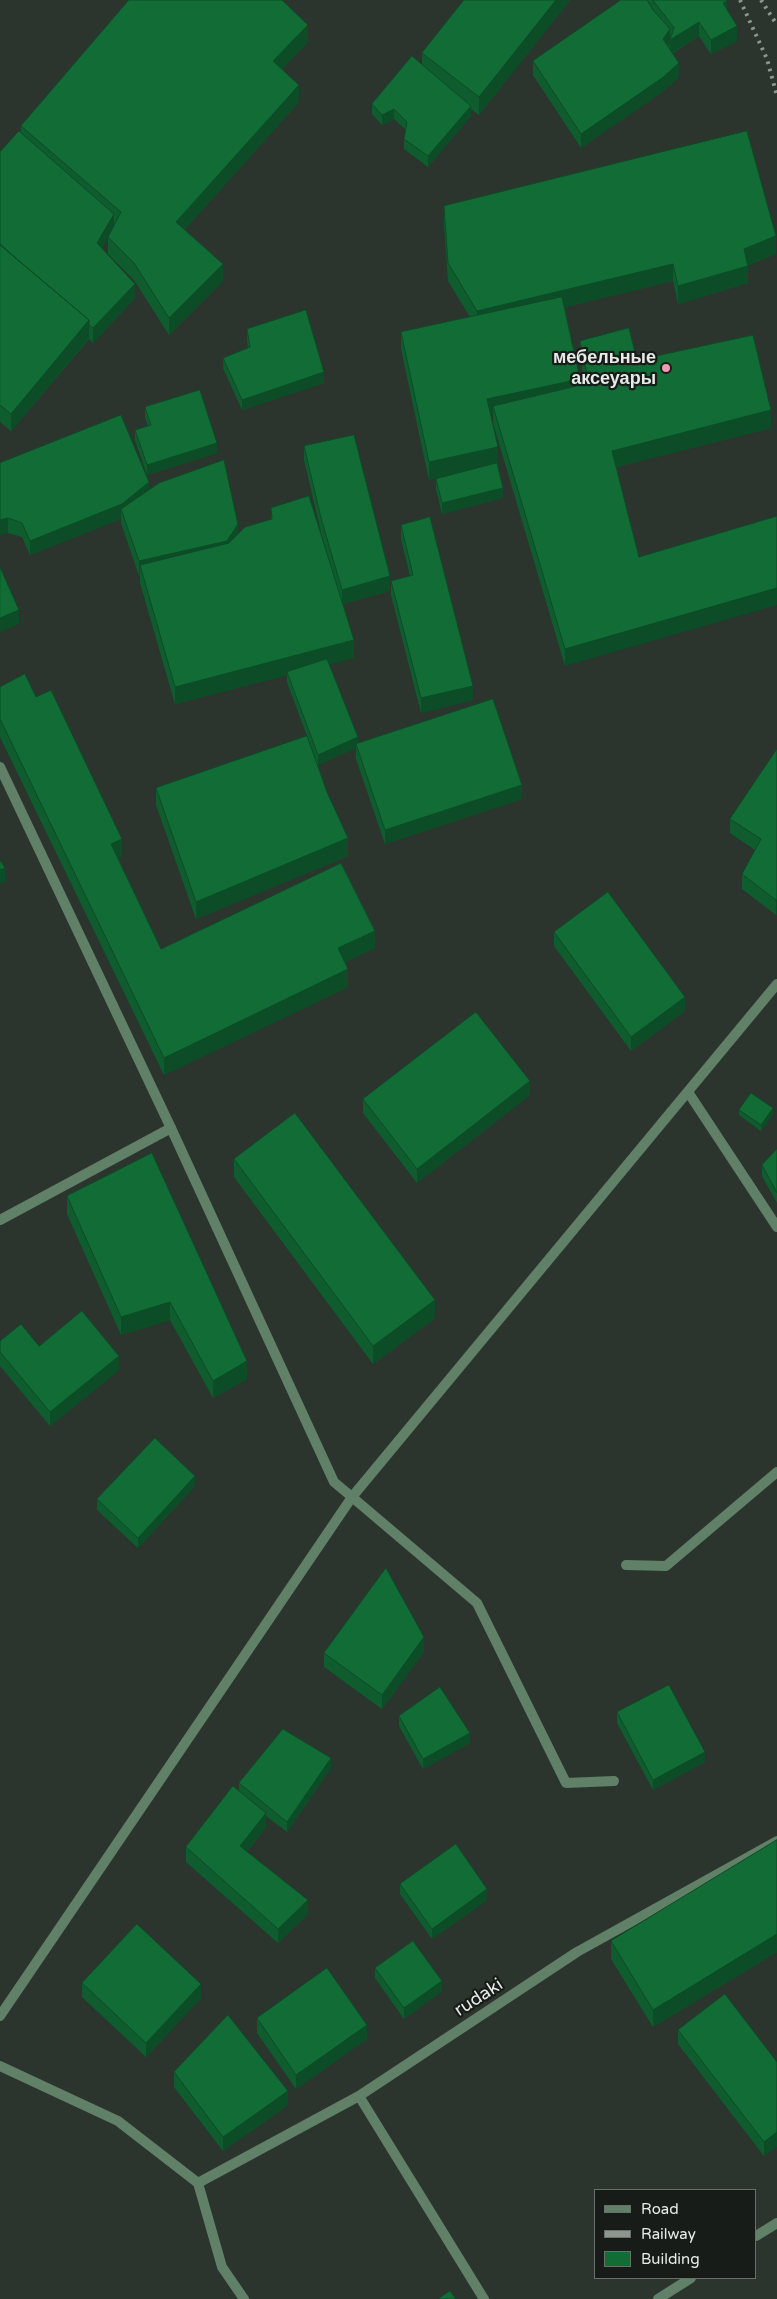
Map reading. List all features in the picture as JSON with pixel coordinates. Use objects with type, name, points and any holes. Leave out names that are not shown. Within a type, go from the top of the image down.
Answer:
[{"type":"street","points":[[0,767],[171,1128],[334,1482],[477,1603],[566,1783],[614,1781]]},
{"type":"street","points":[[0,2016],[352,1497],[777,984]]},
{"type":"street","points":[[688,1092],[777,1228]]},
{"type":"street","points":[[0,1220],[171,1128]]},
{"type":"street","points":[[626,1565],[666,1566],[777,1472]]},
{"type":"street","name":"rudaki","points":[[198,2183],[360,2096],[577,1952],[777,1841]]},
{"type":"street","points":[[0,2066],[118,2121],[198,2183],[222,2267],[244,2299]]},
{"type":"street","points":[[360,2096],[484,2299]]},
{"type":"street","points":[[757,2235],[777,2223]]},
{"type":"street","points":[[658,2299],[690,2279]]},
{"type":"building","points":[[129,0],[282,0],[308,25],[273,61],[299,85],[176,222],[223,264],[169,318],[134,263],[108,237],[121,212],[21,126]]},
{"type":"building","points":[[464,0],[556,0],[479,97],[422,53]]},
{"type":"building","points":[[621,0],[647,0],[653,10],[670,29],[663,39],[679,63],[662,78],[581,134],[533,61]]},
{"type":"building","points":[[653,0],[726,0],[723,3],[737,26],[711,40],[699,22],[670,40],[674,28]]},
{"type":"building","points":[[412,56],[471,106],[428,156],[404,139],[407,122],[394,109],[382,115],[372,104]]},
{"type":"building","points":[[19,131],[114,214],[97,243],[135,284],[93,328],[89,325],[89,320],[0,244],[0,152]]},
{"type":"building","points":[[747,131],[776,236],[744,249],[748,266],[678,286],[673,264],[477,311],[448,263],[444,206]]},
{"type":"building","points":[[0,245],[89,320],[11,414],[0,405]]},
{"type":"building","points":[[562,297],[580,379],[487,399],[498,447],[429,462],[401,332]]},
{"type":"building","points":[[306,310],[324,372],[242,400],[223,358],[250,347],[247,329]]},
{"type":"building","points":[[629,328],[637,360],[753,335],[771,410],[612,451],[639,557],[777,516],[777,588],[565,649],[493,406],[589,383],[580,341]]},
{"type":"building","points":[[200,390],[217,443],[147,465],[135,430],[151,425],[145,407]]},
{"type":"building","points":[[121,415],[149,482],[122,504],[30,541],[22,523],[8,518],[0,520],[0,463]]},
{"type":"building","points":[[354,435],[390,576],[342,590],[321,518],[304,446]]},
{"type":"building","points":[[224,460],[238,524],[227,541],[139,561],[121,509],[159,483]]},
{"type":"building","points":[[497,463],[503,488],[442,503],[436,479]]},
{"type":"building","points":[[309,496],[354,640],[175,687],[140,565],[229,543],[245,527],[272,519],[271,508]]},
{"type":"building","points":[[430,517],[473,686],[421,698],[391,581],[413,575],[401,525]]},
{"type":"building","points":[[0,567],[19,610],[0,618]]},
{"type":"building","points":[[327,659],[358,737],[318,755],[287,672]]},
{"type":"building","points":[[25,674],[36,697],[51,690],[122,839],[111,844],[161,949],[341,863],[375,931],[338,948],[348,969],[164,1058],[0,719],[0,687]]},
{"type":"building","points":[[493,699],[522,785],[385,830],[356,744]]},
{"type":"building","points":[[307,736],[327,792],[348,838],[196,902],[156,788]]},
{"type":"building","points":[[777,749],[776,900],[742,874],[761,839],[730,819]]},
{"type":"building","points":[[0,860],[5,868],[0,870]]},
{"type":"building","points":[[608,892],[685,997],[631,1037],[554,932]]},
{"type":"building","points":[[476,1012],[530,1081],[417,1169],[363,1099]]},
{"type":"building","points":[[751,1093],[773,1108],[761,1125],[739,1110]]},
{"type":"building","points":[[295,1113],[435,1300],[373,1346],[234,1159]]},
{"type":"building","points":[[777,1149],[777,1193],[762,1165]]},
{"type":"building","points":[[152,1153],[247,1361],[213,1381],[170,1302],[121,1317],[67,1196]]},
{"type":"building","points":[[82,1311],[119,1356],[50,1412],[0,1352],[0,1341],[21,1324],[39,1346]]},
{"type":"building","points":[[155,1438],[195,1476],[138,1538],[97,1499]]},
{"type":"building","points":[[386,1568],[424,1637],[382,1695],[324,1653]]},
{"type":"building","points":[[669,1685],[705,1752],[653,1780],[617,1712]]},
{"type":"building","points":[[440,1687],[470,1733],[423,1759],[399,1716]]},
{"type":"building","points":[[283,1729],[331,1758],[287,1822],[239,1783]]},
{"type":"building","points":[[233,1786],[266,1813],[240,1846],[308,1900],[278,1929],[186,1847]]},
{"type":"building","points":[[777,1840],[777,1934],[653,2010],[611,1941]]},
{"type":"building","points":[[456,1844],[487,1889],[432,1929],[400,1884]]},
{"type":"building","points":[[137,1924],[201,1984],[146,2043],[82,1983]]},
{"type":"building","points":[[413,1941],[442,1981],[404,2008],[375,1968]]},
{"type":"building","points":[[327,1968],[367,2025],[296,2075],[257,2018]]},
{"type":"building","points":[[725,1994],[777,2062],[777,2132],[764,2142],[678,2030]]},
{"type":"building","points":[[228,2015],[288,2091],[223,2137],[174,2072]]},
{"type":"building","points":[[450,2291],[456,2299],[438,2299]]},
{"type":"railway","points":[[740,0],[767,59],[777,96]]},
{"type":"railway","points":[[761,0],[777,25]]},
{"type":"place","name":"мебельные аксеуары","points":[[666,368]]}]
